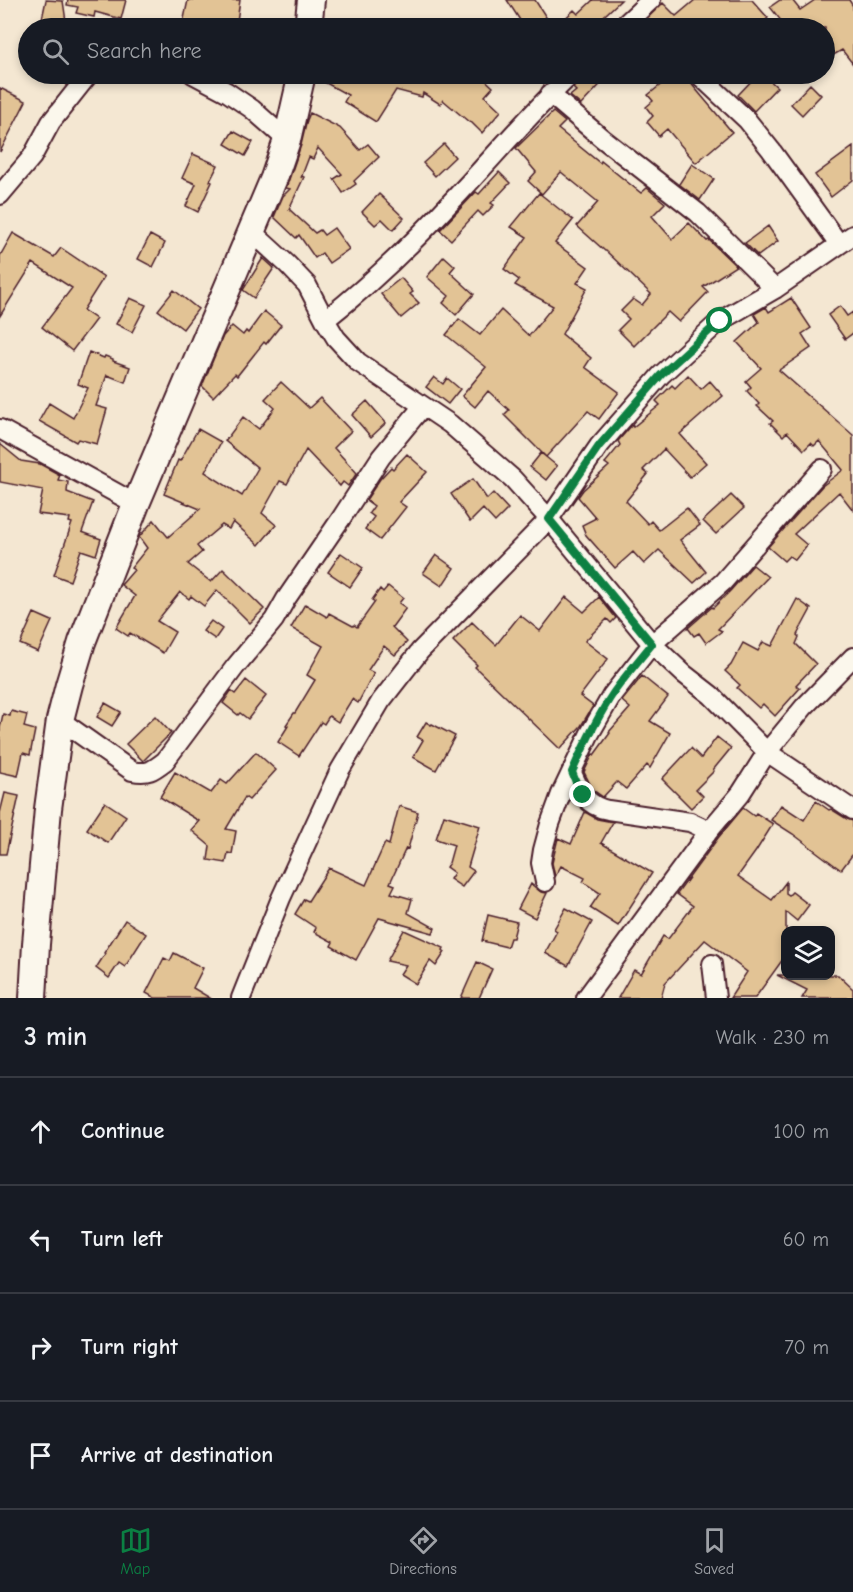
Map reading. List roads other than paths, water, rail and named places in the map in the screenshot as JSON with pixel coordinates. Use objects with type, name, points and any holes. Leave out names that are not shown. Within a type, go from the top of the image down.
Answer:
[{"type":"street","points":[[309,18],[311,0]]},
{"type":"street","points":[[632,18],[651,0]]},
{"type":"street","points":[[0,195],[32,157],[51,123],[81,84]]},
{"type":"street","points":[[212,84],[252,109],[287,140]]},
{"type":"street","points":[[33,998],[48,808],[60,720],[69,685],[82,642],[136,504],[274,178],[287,140],[300,84]]},
{"type":"street","points":[[325,320],[354,298],[416,238],[561,84]]},
{"type":"street","points":[[241,998],[281,898],[340,770],[381,701],[420,651],[549,519],[599,446],[661,375],[720,321],[775,289],[846,240],[747,120],[709,84]]},
{"type":"street","points":[[550,94],[603,139],[698,213],[775,289]]},
{"type":"street","points":[[252,232],[307,285],[336,338],[358,362],[450,424],[513,479],[652,644],[684,675],[711,695],[767,752],[853,810]]},
{"type":"street","points":[[60,720],[132,771],[143,773],[153,770],[165,761],[235,667],[274,620],[381,456],[423,406]]},
{"type":"street","points":[[0,429],[136,504]]},
{"type":"street","points":[[545,882],[541,863],[550,824],[561,794],[589,735],[612,695],[652,644],[723,582],[822,469]]},
{"type":"street","points":[[586,998],[709,831],[741,793],[767,752],[804,707],[853,657]]},
{"type":"street","points":[[572,772],[579,790],[596,806],[690,822],[709,831]]},
{"type":"street","points":[[712,964],[716,998]]}]
